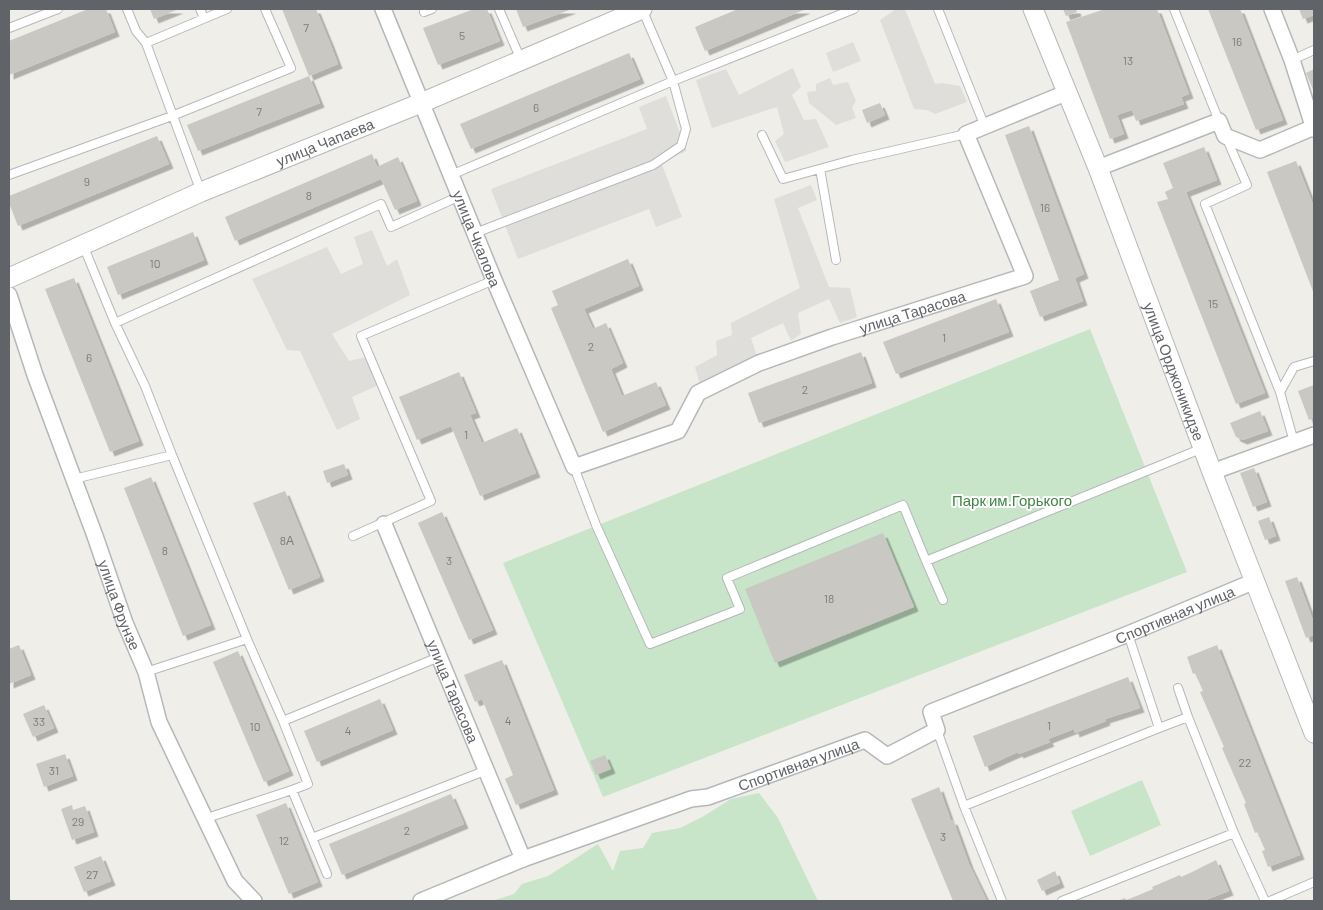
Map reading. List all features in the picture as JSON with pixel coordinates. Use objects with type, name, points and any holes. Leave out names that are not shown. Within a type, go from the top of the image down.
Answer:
[{"type":"street","name":"улица Чкалова","points":[[382,9],[574,467]]},
{"type":"street","name":"улица Чапаева","points":[[9,278],[201,192],[421,103],[642,9]]},
{"type":"street","points":[[1098,168],[1219,121],[1225,136],[1260,150],[1314,128],[1292,60],[1272,9]]},
{"type":"street","name":"улица Орджоникидзе","points":[[1036,10],[1098,168],[1212,472],[1314,733]]},
{"type":"street","points":[[966,134],[1068,92]]},
{"type":"street","name":"улица Тарасова","points":[[574,467],[678,431],[698,393],[759,362],[1025,276],[966,134]]},
{"type":"street","name":"улица Фрунзе","points":[[9,295],[35,375],[125,623],[146,672],[159,722],[207,818],[235,880],[254,901]]},
{"type":"street","points":[[1212,472],[1314,436]]},
{"type":"street","name":"улица Тарасова","points":[[384,524],[524,859]]},
{"type":"street","name":"Спортивная улица","points":[[421,901],[524,859],[691,799],[708,797],[865,740],[887,756],[938,730],[931,712],[1128,634],[1255,581]]},
{"type":"lane","points":[[9,28],[58,9]]},
{"type":"lane","points":[[127,9],[136,30],[146,43],[201,192]]},
{"type":"lane","points":[[200,9],[204,18]]},
{"type":"lane","points":[[146,43],[227,9]]},
{"type":"lane","points":[[9,175],[172,116],[291,68],[265,9]]},
{"type":"lane","points":[[424,12],[432,9]]},
{"type":"lane","points":[[499,9],[521,60]]},
{"type":"lane","points":[[475,233],[652,165],[681,146],[686,129],[673,81],[642,9]]},
{"type":"lane","points":[[451,176],[673,81],[854,9]]},
{"type":"lane","points":[[938,9],[985,127]]},
{"type":"lane","points":[[1174,9],[1219,121]]},
{"type":"lane","points":[[1292,60],[1314,50]]},
{"type":"lane","points":[[762,135],[783,180],[852,160],[966,134]]},
{"type":"lane","points":[[1225,136],[1247,185],[1205,204],[1280,392],[1294,442]]},
{"type":"lane","points":[[820,169],[836,260]]},
{"type":"lane","points":[[115,323],[381,204],[391,227],[460,196]]},
{"type":"lane","points":[[83,245],[115,323],[145,386],[308,784],[207,818]]},
{"type":"lane","points":[[353,536],[384,524],[431,501],[361,336],[494,280]]},
{"type":"lane","points":[[1280,392],[1294,367],[1314,361]]},
{"type":"lane","points":[[926,562],[1203,448]]},
{"type":"lane","points":[[74,479],[172,455]]},
{"type":"lane","points":[[574,467],[596,525],[650,644],[740,609],[726,578],[903,505],[943,600]]},
{"type":"lane","points":[[1128,634],[1159,728]]},
{"type":"lane","points":[[146,672],[247,639]]},
{"type":"lane","points":[[283,721],[440,657]]},
{"type":"lane","points":[[1178,688],[1234,833],[1265,901]]},
{"type":"lane","points":[[964,806],[1188,717]]},
{"type":"lane","points":[[938,730],[964,806],[1002,901]]},
{"type":"lane","points":[[312,838],[487,770]]},
{"type":"lane","points":[[292,790],[327,874]]},
{"type":"lane","points":[[1062,901],[1234,833]]},
{"type":"lane","points":[[1270,901],[1314,882]]},
{"type":"shaded area","points":[[896,9],[905,9],[935,84],[942,83],[960,86],[967,102],[935,114],[927,110],[914,109],[880,20]]},
{"type":"shaded area","points":[[853,42],[861,61],[833,72],[826,53]]},
{"type":"shaded area","points":[[793,68],[801,87],[792,95],[804,120],[816,119],[829,147],[785,162],[775,141],[784,134],[777,107],[712,128],[696,80],[726,69],[739,95]]},
{"type":"shaded area","points":[[830,78],[833,85],[848,82],[856,101],[852,107],[856,118],[836,125],[809,103],[807,92],[816,91],[816,84]]},
{"type":"shaded area","points":[[666,96],[687,151],[661,162],[682,217],[656,227],[649,209],[518,259],[491,189],[647,129],[639,107]]},
{"type":"shaded area","points":[[811,185],[817,200],[798,208],[829,287],[850,288],[857,317],[840,323],[829,299],[798,313],[801,334],[791,341],[783,323],[751,338],[759,362],[700,385],[695,367],[717,355],[716,341],[732,335],[731,323],[800,288],[774,199]]},
{"type":"shaded area","points":[[372,230],[387,266],[397,259],[410,295],[332,334],[349,361],[367,357],[379,385],[352,397],[360,419],[337,430],[300,351],[287,350],[252,279],[327,247],[341,274],[363,264],[354,237]]},
{"type":"green space","name":"Парк им.Горького","points":[[1090,329],[1187,572],[603,797],[503,563]]},
{"type":"green space","points":[[1142,780],[1161,825],[1090,856],[1071,811]]},
{"type":"green space","points":[[759,793],[778,818],[818,901],[492,901],[514,894],[522,884],[548,876],[598,844],[613,871],[620,851],[643,848],[652,833],[680,828],[731,799]]},
{"type":"building","points":[[88,9],[106,9],[115,32],[9,75],[9,41]]},
{"type":"building","points":[[150,9],[179,9],[154,19]]},
{"type":"building","points":[[282,9],[316,9],[338,64],[309,76]]},
{"type":"building","points":[[474,9],[487,9],[500,41],[438,65],[423,28]]},
{"type":"building","points":[[516,9],[572,9],[523,27]]},
{"type":"building","points":[[738,9],[806,9],[705,51],[695,27]]},
{"type":"building","points":[[1063,9],[1076,9],[1077,12],[1066,16]]},
{"type":"building","points":[[1105,9],[1157,9],[1189,94],[1181,97],[1184,104],[1136,121],[1132,110],[1117,115],[1124,134],[1110,139],[1066,22]]},
{"type":"building","points":[[1208,9],[1240,9],[1283,120],[1256,130]]},
{"type":"building","points":[[1299,9],[1314,9],[1314,15],[1303,19]]},
{"type":"building","points":[[629,53],[640,79],[471,149],[460,124]]},
{"type":"building","points":[[1314,69],[1314,92],[1306,73]]},
{"type":"building","points":[[309,76],[320,103],[198,151],[187,125]]},
{"type":"building","points":[[880,103],[885,115],[867,123],[862,110]]},
{"type":"building","points":[[1029,126],[1084,274],[1075,278],[1083,301],[1040,317],[1030,291],[1059,280],[1005,135]]},
{"type":"building","points":[[157,136],[169,164],[18,226],[9,203],[9,196]]},
{"type":"building","points":[[1204,147],[1217,180],[1186,192],[1265,393],[1236,404],[1157,202],[1168,199],[1165,192],[1173,188],[1163,163]]},
{"type":"building","points":[[372,154],[377,167],[398,157],[417,201],[395,210],[381,179],[235,241],[225,217]]},
{"type":"building","points":[[1296,161],[1314,207],[1314,294],[1267,172]]},
{"type":"building","points":[[193,232],[204,260],[118,295],[107,267]]},
{"type":"building","points":[[628,259],[639,286],[584,309],[593,329],[606,323],[623,363],[611,369],[622,396],[656,382],[666,405],[603,432],[551,308],[558,305],[552,291]]},
{"type":"building","points":[[74,278],[139,441],[110,452],[45,289]]},
{"type":"building","points":[[996,299],[1009,332],[896,374],[883,342]]},
{"type":"building","points":[[861,352],[872,383],[759,423],[748,393]]},
{"type":"building","points":[[459,372],[476,413],[470,415],[482,443],[517,428],[536,473],[480,496],[451,426],[417,440],[399,397]]},
{"type":"building","points":[[1314,385],[1314,418],[1309,420],[1298,391]]},
{"type":"building","points":[[1260,411],[1268,431],[1243,440],[1236,437],[1230,423]]},
{"type":"building","points":[[344,464],[348,475],[327,483],[323,471]]},
{"type":"building","points":[[1254,468],[1267,502],[1253,507],[1240,473]]},
{"type":"building","points":[[151,477],[211,625],[183,636],[124,488]]},
{"type":"building","points":[[285,491],[320,577],[289,590],[253,503]]},
{"type":"building","points":[[442,512],[493,630],[469,640],[418,523]]},
{"type":"building","points":[[1269,517],[1276,536],[1265,540],[1258,521]]},
{"type":"building","points":[[883,533],[914,607],[775,663],[745,589]]},
{"type":"building","points":[[1297,577],[1314,623],[1314,635],[1306,638],[1285,581]]},
{"type":"building","points":[[19,645],[31,675],[9,684],[9,649]]},
{"type":"building","points":[[1217,645],[1300,855],[1268,867],[1262,851],[1265,850],[1258,832],[1255,833],[1244,804],[1246,803],[1200,692],[1203,691],[1195,673],[1193,674],[1187,657]]},
{"type":"building","points":[[238,651],[289,771],[264,782],[213,662]]},
{"type":"building","points":[[502,660],[554,790],[516,805],[505,779],[513,775],[482,699],[475,702],[464,675]]},
{"type":"building","points":[[1128,677],[1140,708],[1105,719],[1106,721],[1075,733],[1074,729],[1048,739],[1050,742],[1019,754],[1018,752],[985,767],[973,736]]},
{"type":"building","points":[[380,699],[393,730],[317,762],[304,731]]},
{"type":"building","points":[[44,705],[54,728],[33,737],[23,714]]},
{"type":"building","points":[[65,754],[73,776],[44,787],[36,764]]},
{"type":"building","points":[[605,755],[611,769],[596,775],[590,761]]},
{"type":"building","points":[[939,787],[969,864],[987,901],[953,901],[911,799]]},
{"type":"building","points":[[451,794],[464,824],[342,875],[329,844]]},
{"type":"building","points":[[286,803],[318,882],[289,894],[256,815]]},
{"type":"building","points":[[72,805],[73,810],[85,806],[94,832],[72,840],[61,809]]},
{"type":"building","points":[[101,856],[111,881],[84,892],[74,867]]},
{"type":"building","points":[[1216,860],[1229,891],[1203,901],[1117,901],[1139,895],[1153,889],[1152,887],[1180,875],[1181,877]]},
{"type":"building","points":[[1055,871],[1060,883],[1042,891],[1037,880]]}]
